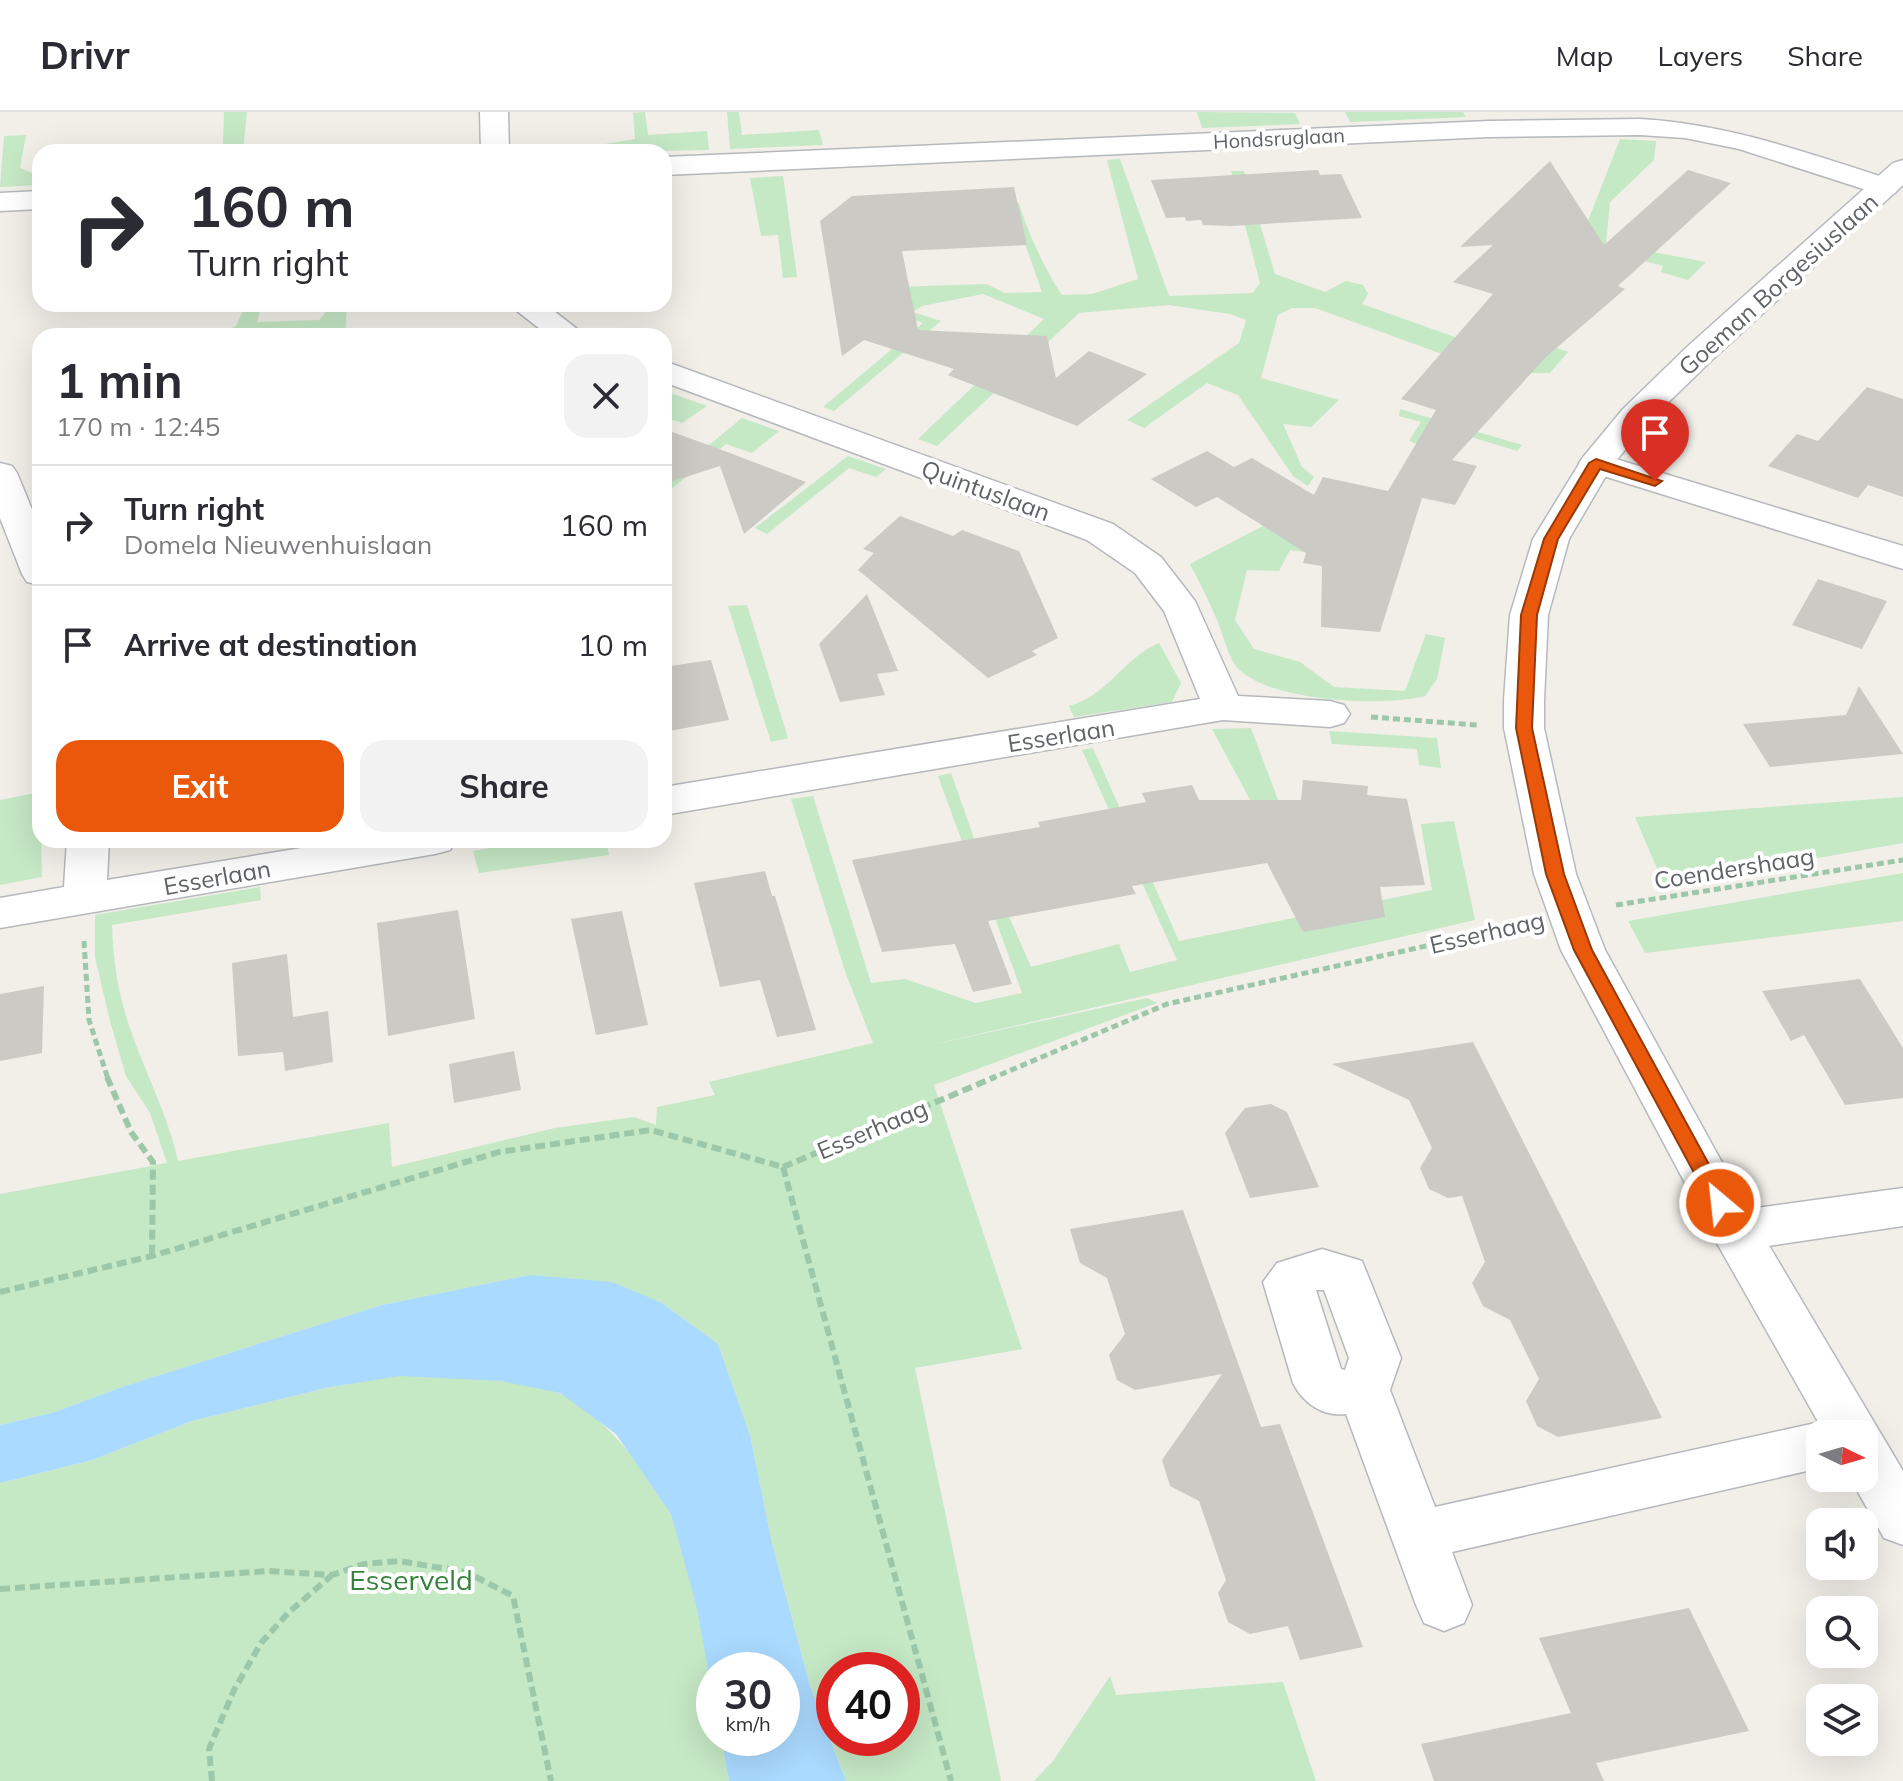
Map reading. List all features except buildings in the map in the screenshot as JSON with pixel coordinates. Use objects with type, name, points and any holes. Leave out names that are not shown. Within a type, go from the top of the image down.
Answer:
[{"type":"street","points":[[494,112],[495,144]]},
{"type":"street","name":"Hondsruglaan","points":[[672,166],[1489,129],[1640,127],[1685,130],[1745,142],[1894,178]]},
{"type":"street","name":"Goeman Borgesiuslaan","points":[[1845,1420],[1735,1231],[1583,950],[1552,860],[1524,728],[1524,700],[1529,615],[1551,539],[1596,463],[1635,416],[1700,353],[1894,178]]},
{"type":"street","points":[[0,202],[32,200]]},
{"type":"street","points":[[536,312],[558,328]]},
{"type":"street","name":"Quintuslaan","points":[[672,374],[1100,532],[1148,565],[1182,609],[1223,708]]},
{"type":"street","points":[[1596,463],[1903,558]]},
{"type":"street","points":[[0,473],[32,554]]},
{"type":"street","name":"Esserlaan","points":[[672,800],[1223,708],[1330,714]]},
{"type":"street","points":[[85,899],[88,848]]},
{"type":"street","name":"Esserlaan","points":[[0,913],[388,848]]},
{"type":"street","points":[[1735,1231],[1903,1207]]},
{"type":"street","points":[[1364,1390],[1444,1605]]},
{"type":"street","points":[[1416,1536],[1806,1448]]},
{"type":"street","points":[[1878,1477],[1903,1521]]},
{"type":"path","points":[[1330,714],[1460,724]]},
{"type":"path","name":"Coendershaag","points":[[1570,913],[1903,860]]},
{"type":"path","points":[[85,899],[83,955],[89,1020],[111,1089],[131,1132],[153,1162],[152,1256]]},
{"type":"path","name":"Esserhaag","points":[[783,1167],[1167,1004],[1570,913]]},
{"type":"path","points":[[0,1292],[152,1256],[499,1152],[530,1147],[651,1130],[783,1167],[951,1781]]},
{"type":"path","points":[[212,1781],[209,1749],[234,1690],[261,1643],[289,1612],[332,1575],[364,1564],[399,1561],[466,1572],[513,1596],[551,1781]]},
{"type":"path","points":[[0,1589],[268,1571],[332,1575]]},
{"type":"green space","points":[[224,112],[247,112],[244,144],[223,144]]},
{"type":"green space","points":[[645,112],[648,135],[707,131],[709,150],[672,151],[672,144],[605,144],[635,139],[633,113]]},
{"type":"green space","points":[[727,112],[739,112],[742,135],[819,130],[823,145],[730,149]]},
{"type":"green space","points":[[1197,112],[1295,113],[1300,124],[1202,128]]},
{"type":"green space","points":[[1345,112],[1463,112],[1466,117],[1350,122]]},
{"type":"green space","points":[[26,135],[20,168],[32,173],[32,185],[0,187],[4,136]]},
{"type":"green space","points":[[1620,139],[1656,141],[1654,160],[1610,202],[1606,243],[1706,262],[1688,280],[1661,272],[1663,266],[1579,244]]},
{"type":"green space","points":[[1120,159],[1169,296],[1253,293],[1260,283],[1231,171],[1244,171],[1275,274],[1325,292],[1346,281],[1363,285],[1368,294],[1362,304],[1525,362],[1548,345],[1568,352],[1550,373],[1522,373],[1514,380],[1315,308],[1292,308],[1278,315],[1261,378],[1339,400],[1311,427],[1283,424],[1302,467],[1314,477],[1308,486],[1293,476],[1238,395],[1207,383],[1144,428],[1127,420],[1239,343],[1246,320],[1230,314],[1169,305],[1079,313],[937,446],[918,439],[1044,319],[983,294],[922,306],[913,312],[941,321],[834,411],[823,407],[923,323],[832,289],[986,284],[1005,293],[1042,292],[1011,204],[1019,203],[1037,250],[1062,295],[1092,294],[1138,279],[1107,160]]},
{"type":"green space","points":[[783,176],[797,277],[783,278],[778,235],[761,236],[750,178]]},
{"type":"green space","points":[[242,312],[260,312],[257,322],[319,320],[326,312],[346,312],[346,328],[232,328],[236,326]]},
{"type":"green space","points":[[672,393],[707,406],[682,423],[672,420]]},
{"type":"green space","points":[[1400,409],[1522,445],[1517,451],[1445,429],[1431,449],[1409,441],[1421,422],[1399,416]]},
{"type":"green space","points":[[742,418],[779,431],[752,453],[726,444],[672,488],[672,475]]},
{"type":"green space","points":[[848,456],[886,469],[876,477],[849,468],[767,534],[755,528]]},
{"type":"green space","points":[[1286,514],[1331,556],[1290,550],[1279,571],[1247,570],[1235,620],[1254,649],[1300,662],[1334,687],[1405,691],[1426,634],[1445,638],[1437,679],[1425,696],[1382,701],[1326,699],[1272,687],[1251,678],[1236,666],[1190,564]]},
{"type":"green space","points":[[747,605],[788,738],[771,742],[728,606]]},
{"type":"green space","points":[[1159,643],[1181,683],[1172,702],[1074,717],[1069,706],[1095,694],[1135,658]]},
{"type":"green space","points":[[1251,728],[1301,861],[1284,863],[1212,729]]},
{"type":"green space","points":[[1329,731],[1437,738],[1441,768],[1419,765],[1417,749],[1332,744]]},
{"type":"green space","points":[[1093,748],[1179,941],[1432,890],[1421,824],[1454,821],[1475,920],[922,1047],[1147,998],[1157,1003],[934,1085],[1022,1349],[915,1368],[1001,1781],[846,1781],[837,1756],[920,1756],[920,1652],[816,1652],[816,1702],[772,1543],[750,1435],[718,1344],[662,1303],[530,1275],[382,1305],[125,1386],[55,1412],[0,1425],[0,1194],[167,1163],[150,1113],[126,1076],[110,1021],[95,957],[95,915],[260,887],[261,900],[112,925],[117,977],[126,1015],[178,1161],[389,1123],[392,1167],[555,1128],[634,1117],[656,1125],[657,1107],[715,1095],[709,1082],[873,1043],[846,974],[791,799],[813,796],[871,983],[905,979],[976,1003],[1022,993],[989,901],[1001,898],[1031,967],[1119,944],[1130,972],[1177,960],[1082,750]]},
{"type":"green space","points":[[951,773],[981,858],[969,861],[938,776]]},
{"type":"green space","points":[[32,794],[32,848],[41,848],[42,877],[0,885],[0,800]]},
{"type":"green space","points":[[1903,797],[1903,843],[1664,885],[1635,817]]},
{"type":"green space","points":[[490,848],[608,848],[609,855],[479,873],[473,851]]},
{"type":"green space","points":[[1903,873],[1903,921],[1645,953],[1628,921]]},
{"type":"green space","name":"Esserveld","points":[[400,1375],[500,1380],[558,1393],[607,1428],[640,1465],[672,1517],[689,1570],[707,1652],[696,1652],[696,1756],[724,1756],[729,1781],[0,1781],[0,1483],[92,1460],[192,1421],[330,1387]]},
{"type":"green space","points":[[1110,1676],[1116,1695],[1283,1682],[1316,1781],[1034,1781],[1053,1761]]},
{"type":"water","points":[[530,1275],[612,1282],[662,1303],[718,1344],[750,1435],[772,1543],[816,1702],[816,1756],[837,1756],[846,1781],[729,1781],[724,1756],[800,1756],[800,1652],[705,1652],[696,1604],[671,1514],[616,1434],[560,1393],[501,1381],[400,1376],[330,1387],[192,1421],[92,1460],[0,1483],[0,1425],[55,1412],[125,1386],[382,1305]]},
{"type":"route","points":[[1655,481],[1596,463],[1551,539],[1529,615],[1524,728],[1555,874],[1583,950],[1720,1203]]}]
